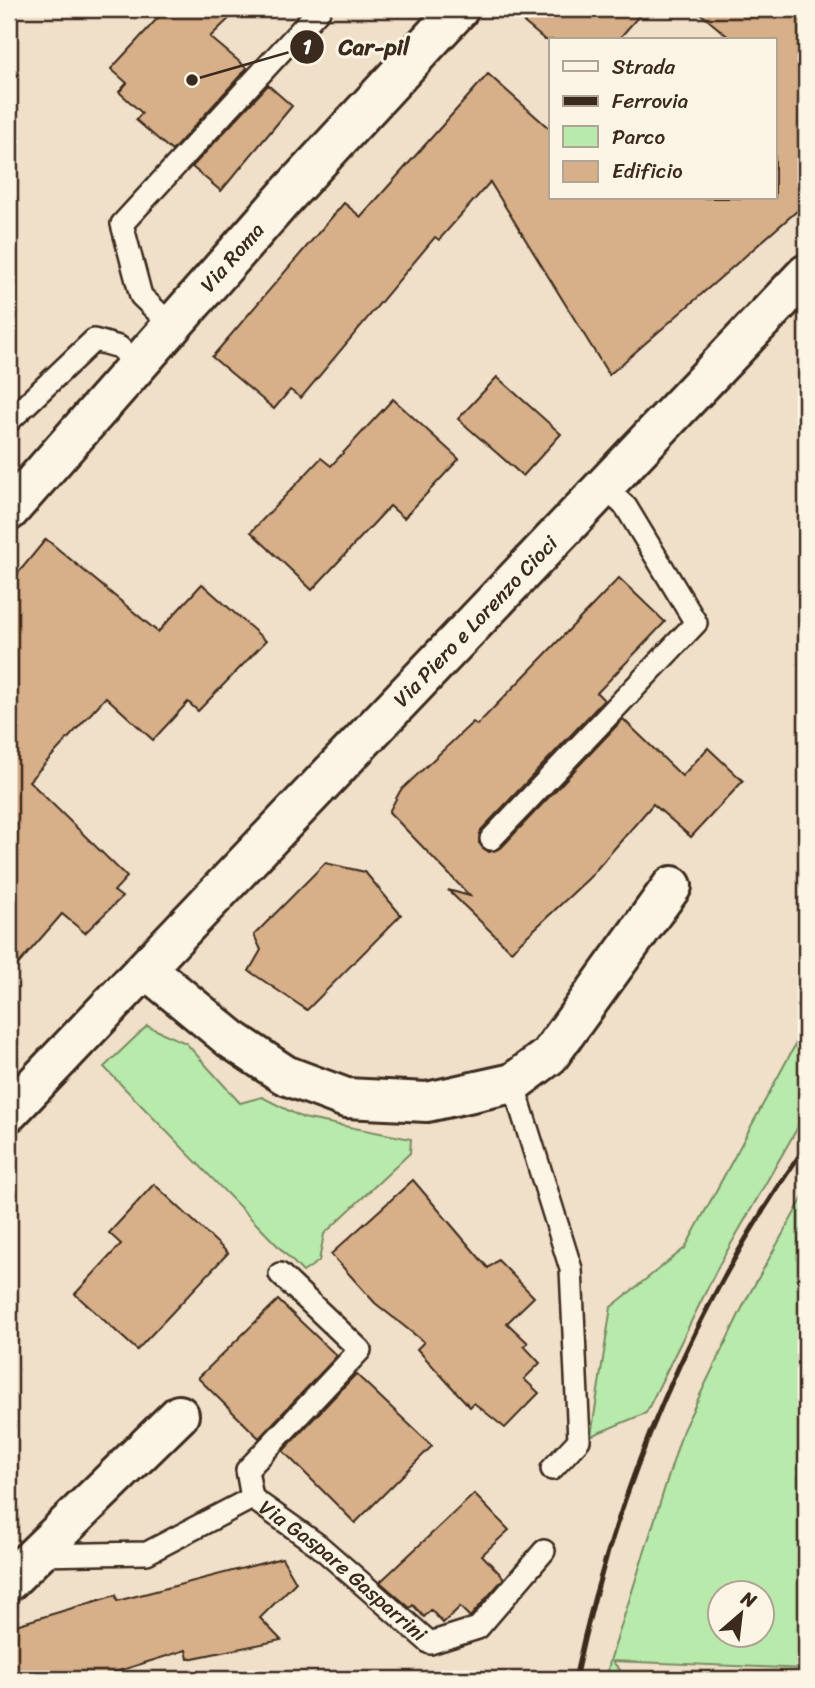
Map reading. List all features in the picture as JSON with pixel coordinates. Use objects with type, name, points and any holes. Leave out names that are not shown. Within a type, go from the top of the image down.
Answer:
[{"type":"street","name":"Via Roma","points":[[9,511],[448,13]]},
{"type":"street","name":"Via Piero e Lorenzo Cioci","points":[[9,1112],[476,617],[606,488],[806,274]]},
{"type":"street","points":[[146,969],[231,1039],[285,1075],[346,1098],[427,1102],[513,1083],[556,1047],[672,886]]},
{"type":"street","name":"Via Gaspare Gasparrini","points":[[21,1568],[179,1415]]},
{"type":"lane","points":[[171,325],[141,296],[122,224],[320,9]]},
{"type":"lane","points":[[9,421],[94,340],[119,347],[138,364]]},
{"type":"lane","points":[[491,839],[696,623],[626,507],[606,488]]},
{"type":"lane","points":[[513,1083],[571,1269],[579,1440],[552,1469]]},
{"type":"lane","points":[[252,1498],[247,1470],[360,1350],[280,1274]]},
{"type":"lane","name":"Via Gaspare Gasparrini","points":[[21,1568],[147,1553],[252,1498],[318,1545],[430,1643],[478,1628],[544,1551]]},
{"type":"green space","points":[[806,1025],[806,1113],[719,1265],[646,1413],[591,1436],[611,1307],[685,1248]]},
{"type":"green space","points":[[147,1026],[186,1043],[240,1103],[262,1097],[303,1118],[411,1139],[410,1153],[324,1234],[319,1261],[303,1272],[104,1067]]},
{"type":"green space","points":[[806,1192],[806,1669],[612,1661],[628,1679],[606,1679],[683,1430],[745,1302]]},
{"type":"building","points":[[166,9],[239,9],[210,37],[247,68],[172,151],[136,120],[142,113],[119,92],[127,83],[111,69]]},
{"type":"building","points":[[508,9],[645,9],[620,38],[545,40]]},
{"type":"building","points":[[695,9],[806,9],[806,203],[609,375],[490,182],[439,240],[435,237],[301,398],[290,390],[274,409],[212,357],[344,203],[361,217],[488,74],[549,128],[549,200],[776,200],[776,38],[730,38]]},
{"type":"building","points":[[268,85],[292,106],[221,191],[192,167]]},
{"type":"building","points":[[497,377],[561,434],[523,476],[458,419]]},
{"type":"building","points":[[393,399],[459,459],[404,518],[390,506],[312,590],[251,532],[321,458],[331,466]]},
{"type":"building","points":[[46,539],[158,632],[202,584],[266,641],[198,711],[188,702],[153,740],[106,697],[29,781],[127,877],[114,891],[122,897],[85,933],[62,914],[9,975],[9,584]]},
{"type":"building","points":[[619,578],[665,622],[597,693],[604,700],[481,830],[479,843],[489,852],[501,848],[623,719],[682,776],[708,748],[743,781],[691,837],[653,804],[589,878],[511,951],[448,890],[470,896],[389,812],[400,791],[473,722],[477,725]]},
{"type":"building","points":[[325,863],[365,872],[401,915],[307,1010],[249,971],[261,950],[254,935]]},
{"type":"building","points":[[413,1180],[488,1268],[498,1260],[534,1297],[507,1323],[528,1343],[524,1346],[540,1363],[524,1379],[539,1393],[505,1428],[474,1403],[470,1407],[417,1349],[424,1342],[375,1303],[331,1254]]},
{"type":"building","points":[[154,1184],[228,1253],[137,1350],[75,1294],[121,1244],[109,1233]]},
{"type":"building","points":[[278,1300],[337,1356],[259,1438],[198,1378]]},
{"type":"building","points":[[356,1374],[432,1446],[355,1523],[283,1451]]},
{"type":"building","points":[[474,1494],[509,1530],[482,1555],[504,1578],[470,1617],[460,1607],[443,1623],[431,1610],[424,1617],[413,1605],[410,1608],[380,1582]]},
{"type":"building","points":[[282,1558],[296,1582],[260,1618],[281,1640],[188,1659],[186,1650],[93,1679],[9,1679],[9,1627],[116,1595],[117,1601]]},
{"type":"railway","points":[[575,1679],[612,1538],[664,1401],[694,1334],[728,1269],[806,1146]]},
{"type":"place","name":"Car-pil","points":[[192,80]]}]
